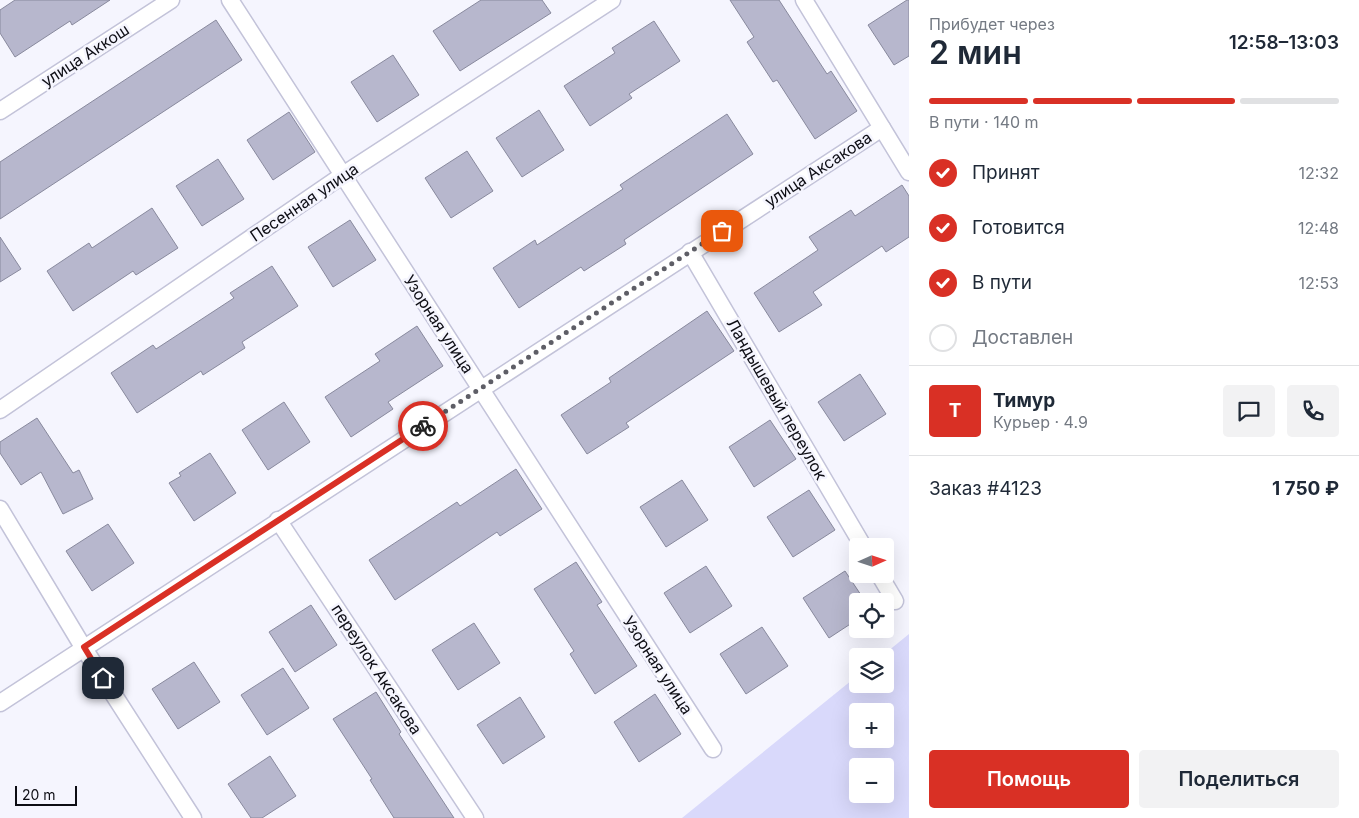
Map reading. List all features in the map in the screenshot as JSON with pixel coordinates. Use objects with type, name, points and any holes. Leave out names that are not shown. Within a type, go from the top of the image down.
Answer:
[{"type":"street","name":"улица Аккош","points":[[0,111],[171,0]]},
{"type":"street","name":"Узорная улица","points":[[230,0],[713,750]]},
{"type":"street","name":"Песенная улица","points":[[0,410],[343,175],[612,0]]},
{"type":"street","points":[[804,0],[909,172]]},
{"type":"street","name":"улица Аксакова","points":[[0,702],[882,128]]},
{"type":"street","name":"Ландышевый переулок","points":[[690,252],[858,538]]},
{"type":"street","points":[[0,509],[84,647],[193,818]]},
{"type":"street","name":"переулок Аксакова","points":[[278,520],[475,818]]},
{"type":"street","points":[[884,583],[895,601]]},
{"type":"shaded area","points":[[909,634],[909,818],[682,818],[849,682],[849,693],[894,693],[894,648],[892,648]]},
{"type":"building","points":[[15,0],[110,0],[72,25],[70,21],[15,57],[0,33],[0,10]]},
{"type":"building","points":[[481,0],[542,0],[551,13],[460,71],[433,31]]},
{"type":"building","points":[[730,0],[779,0],[827,74],[831,71],[857,111],[815,139],[777,80],[773,82],[747,42],[754,37]]},
{"type":"building","points":[[909,0],[909,56],[894,65],[868,25]]},
{"type":"building","points":[[216,20],[242,60],[0,219],[0,162]]},
{"type":"building","points":[[654,21],[680,61],[629,94],[632,98],[590,126],[564,86],[615,53],[612,48]]},
{"type":"building","points":[[393,55],[419,95],[377,122],[351,82]]},
{"type":"building","points":[[539,110],[564,150],[522,177],[496,138]]},
{"type":"building","points":[[289,112],[315,152],[273,180],[247,140]]},
{"type":"building","points":[[727,114],[753,154],[624,240],[626,244],[584,271],[581,267],[519,308],[493,268],[535,240],[537,245],[623,189],[620,185]]},
{"type":"building","points":[[467,151],[493,191],[451,218],[425,178]]},
{"type":"building","points":[[218,159],[244,199],[202,226],[176,186]]},
{"type":"building","points":[[902,185],[909,196],[909,237],[886,252],[882,246],[813,292],[822,305],[779,332],[754,293],[818,250],[809,237],[851,210],[855,216]]},
{"type":"building","points":[[152,208],[178,248],[136,275],[133,271],[73,311],[47,271],[89,243],[92,248]]},
{"type":"building","points":[[350,220],[376,260],[333,287],[308,247]]},
{"type":"building","points":[[0,237],[21,269],[0,282]]},
{"type":"building","points":[[272,266],[298,306],[242,342],[245,348],[203,375],[201,371],[137,413],[111,373],[153,345],[156,349],[234,298],[230,293]]},
{"type":"building","points":[[707,311],[734,351],[626,423],[629,427],[587,454],[561,415],[611,382],[609,378]]},
{"type":"building","points":[[417,326],[443,366],[388,402],[393,409],[351,437],[325,397],[380,361],[375,354]]},
{"type":"building","points":[[860,374],[886,414],[844,441],[818,402]]},
{"type":"building","points":[[284,402],[310,442],[268,470],[242,430]]},
{"type":"building","points":[[37,418],[73,473],[79,470],[93,499],[63,514],[41,472],[21,485],[0,453],[0,442]]},
{"type":"building","points":[[770,420],[796,459],[754,487],[729,447]]},
{"type":"building","points":[[210,453],[236,493],[194,521],[169,483],[181,476],[179,473]]},
{"type":"building","points":[[516,469],[542,509],[500,536],[497,532],[395,600],[369,560],[457,502],[460,506]]},
{"type":"building","points":[[682,480],[708,520],[666,547],[640,507]]},
{"type":"building","points":[[809,490],[835,530],[793,557],[767,517]]},
{"type":"building","points":[[108,524],[134,563],[92,591],[66,551]]},
{"type":"building","points":[[576,562],[602,602],[597,605],[637,666],[595,694],[570,654],[574,651],[534,589]]},
{"type":"building","points":[[706,566],[732,606],[690,633],[664,593]]},
{"type":"building","points":[[845,571],[849,577],[849,583],[853,583],[860,593],[849,593],[849,625],[829,638],[803,598]]},
{"type":"building","points":[[311,605],[337,645],[295,672],[269,632]]},
{"type":"building","points":[[474,623],[500,663],[458,690],[432,650]]},
{"type":"building","points":[[762,627],[788,666],[746,694],[720,654]]},
{"type":"building","points":[[194,662],[220,702],[178,729],[152,689]]},
{"type":"building","points":[[283,668],[309,708],[267,735],[241,695]]},
{"type":"building","points":[[376,692],[401,732],[399,734],[454,818],[394,818],[370,780],[372,779],[333,719]]},
{"type":"building","points":[[655,694],[681,734],[639,762],[614,722]]},
{"type":"building","points":[[520,697],[545,737],[503,764],[477,725]]},
{"type":"building","points":[[270,756],[296,796],[262,818],[251,818],[228,784]]},
{"type":"way so far","points":[[423,426],[722,231]]},
{"type":"route","points":[[103,678],[84,647],[423,426]]}]
